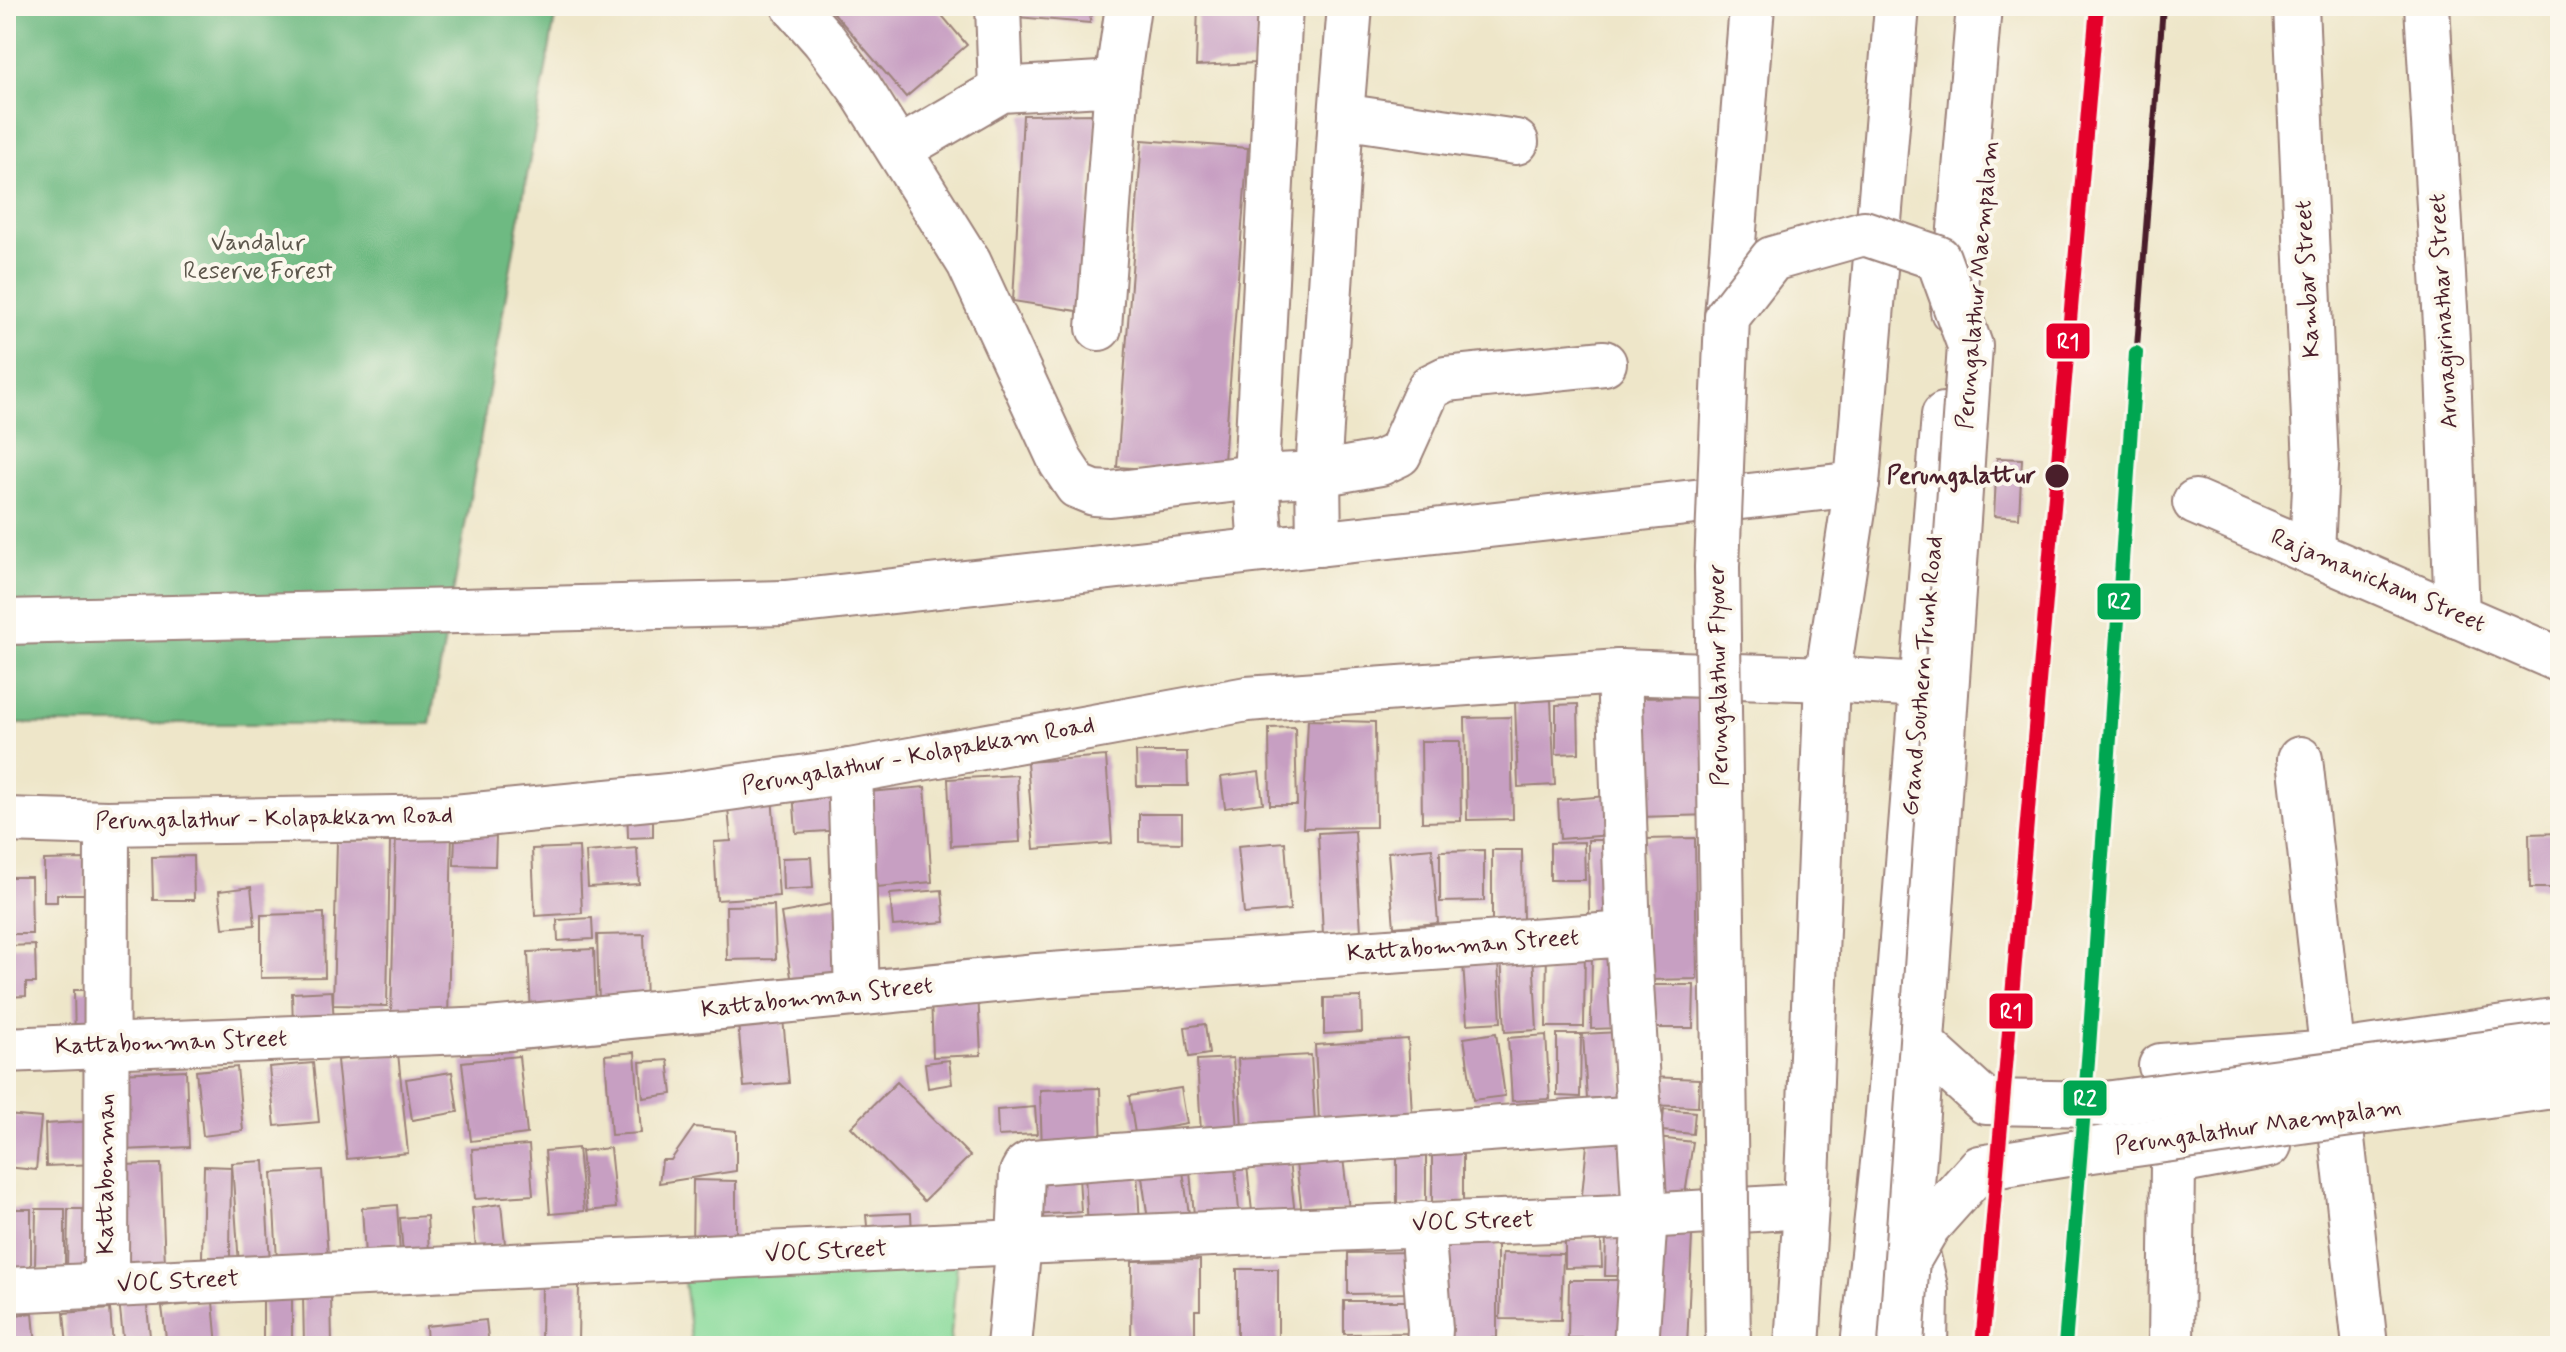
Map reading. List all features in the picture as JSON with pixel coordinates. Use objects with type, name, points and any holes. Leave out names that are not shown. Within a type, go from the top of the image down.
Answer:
[{"type":"main road","points":[[794,6],[833,52],[900,149],[969,263],[1061,462],[1077,486],[1094,493],[1110,494],[1256,477],[1318,474],[1380,463],[1399,454],[1430,387],[1446,379],[1604,363]]},
{"type":"main road","points":[[998,6],[1001,90]]},
{"type":"main road","points":[[1099,328],[1117,83],[1128,6]]},
{"type":"main road","points":[[1261,550],[1256,477],[1280,6]]},
{"type":"main road","points":[[1319,544],[1318,474],[1350,6]]},
{"type":"main road","name":"Perungalathur Flyover","points":[[1728,1346],[1717,567],[1727,317],[1752,6]]},
{"type":"main road","points":[[1797,1346],[1806,1206],[1827,679],[1857,484],[1897,6]]},
{"type":"main road","name":"Grand Southern Trunk Road","points":[[1863,1346],[1887,1126],[1979,6]]},
{"type":"main road","name":"Perungalathur Maempalam","points":[[1901,1346],[1970,346],[2004,6]]},
{"type":"main road","name":"Kambar Street","points":[[2296,6],[2316,465],[2312,553]]},
{"type":"main road","name":"Arunagirinathar Street","points":[[2427,6],[2447,341],[2457,616]]},
{"type":"main road","points":[[900,149],[1001,90],[1117,83]]},
{"type":"main road","points":[[1341,116],[1516,142]]},
{"type":"main road","points":[[1727,317],[1772,259],[1864,233],[1938,258],[1970,346]]},
{"type":"main road","points":[[6,622],[785,603],[1857,484]]},
{"type":"main road","name":"Rajamanickam Street","points":[[2195,502],[2560,660]]},
{"type":"main road","points":[[1619,672],[1628,934],[1645,1216],[1636,1346]]},
{"type":"main road","name":"Perungalathur - Kolapakkam Road","points":[[6,820],[107,823],[455,817],[679,795],[850,771],[1247,699],[1619,672],[1921,685]]},
{"type":"main road","points":[[2300,759],[2365,1346]]},
{"type":"main road","points":[[850,771],[857,994]]},
{"type":"main road","name":"Kattabomman","points":[[106,1285],[107,823]]},
{"type":"main road","name":"Kattabomman Street","points":[[6,1050],[489,1030],[1037,976],[1628,934]]},
{"type":"main road","points":[[2161,1066],[2332,1053],[2560,1020]]},
{"type":"main road","name":"Perungalathur Maempalam","points":[[1922,1044],[1986,1102],[2105,1104],[2560,1044]]},
{"type":"main road","name":"Perungalathur Maempalam","points":[[1907,1262],[1928,1226],[1980,1168],[2560,1085]]},
{"type":"main road","points":[[2171,1346],[2173,1163],[2560,1097]]},
{"type":"main road","points":[[1009,1346],[1022,1173],[1026,1166],[1043,1160],[1640,1118]]},
{"type":"main road","points":[[1887,1126],[1926,1291],[1925,1346]]},
{"type":"main road","name":"VOC Street","points":[[6,1290],[1645,1216],[1806,1206]]},
{"type":"main road","points":[[1422,1224],[1429,1346]]},
{"type":"green space","name":"Vandalur Reserve Forest","points":[[6,6],[557,6],[430,724],[6,724]]},
{"type":"green space","points":[[957,1264],[950,1346],[692,1346],[683,1274]]},
{"type":"building","points":[[828,6],[934,6],[967,45],[906,97]]},
{"type":"building","points":[[1004,6],[1113,6],[1112,14],[1091,12],[1090,23],[1003,16]]},
{"type":"building","points":[[1198,6],[1259,6],[1255,63],[1196,66]]},
{"type":"building","points":[[1098,114],[1077,311],[1013,301],[1023,115]]},
{"type":"building","points":[[1142,140],[1248,148],[1223,474],[1117,467]]},
{"type":"building","points":[[1997,458],[2022,459],[2019,518],[1994,516]]},
{"type":"building","points":[[1710,697],[1712,815],[1638,817],[1636,698]]},
{"type":"building","points":[[1551,700],[1555,785],[1518,787],[1515,702]]},
{"type":"building","points":[[1578,704],[1579,753],[1556,754],[1556,705]]},
{"type":"building","points":[[1511,717],[1513,819],[1467,820],[1465,718]]},
{"type":"building","points":[[1308,720],[1375,722],[1376,827],[1303,828]]},
{"type":"building","points":[[1295,727],[1297,805],[1270,805],[1269,728]]},
{"type":"building","points":[[1421,741],[1460,741],[1461,821],[1422,822]]},
{"type":"building","points":[[1136,752],[1187,752],[1188,786],[1137,786]]},
{"type":"building","points":[[1106,756],[1112,843],[1034,849],[1027,762]]},
{"type":"building","points":[[1259,772],[1263,803],[1225,808],[1221,777]]},
{"type":"building","points":[[1017,775],[1020,842],[951,846],[948,779]]},
{"type":"building","points":[[925,787],[932,882],[877,887],[869,792]]},
{"type":"building","points":[[841,788],[844,830],[796,833],[793,791]]},
{"type":"building","points":[[772,794],[779,896],[717,900],[714,842],[731,841],[727,797]]},
{"type":"building","points":[[1608,796],[1611,835],[1560,839],[1558,800]]},
{"type":"building","points":[[627,802],[653,802],[653,837],[628,838]]},
{"type":"building","points":[[1139,814],[1182,814],[1182,843],[1139,842]]},
{"type":"building","points":[[396,829],[452,830],[448,1020],[391,1019]]},
{"type":"building","points":[[1355,831],[1361,932],[1323,934],[1318,833]]},
{"type":"building","points":[[2560,833],[2560,888],[2530,888],[2529,834]]},
{"type":"building","points":[[455,834],[496,835],[495,866],[454,865]]},
{"type":"building","points":[[1695,838],[1697,979],[1647,980],[1644,839]]},
{"type":"building","points":[[1588,840],[1617,840],[1618,915],[1589,916]]},
{"type":"building","points":[[337,841],[390,842],[387,1006],[333,1005]]},
{"type":"building","points":[[1285,842],[1290,910],[1244,914],[1238,846]]},
{"type":"building","points":[[1584,842],[1585,880],[1550,880],[1550,843]]},
{"type":"building","points":[[579,847],[582,913],[535,916],[532,849]]},
{"type":"building","points":[[637,848],[639,884],[588,887],[586,852]]},
{"type":"building","points":[[1432,848],[1438,923],[1394,927],[1388,852]]},
{"type":"building","points":[[1484,850],[1484,901],[1440,902],[1440,851]]},
{"type":"building","points":[[1492,850],[1522,850],[1523,923],[1492,923]]},
{"type":"building","points":[[193,856],[194,900],[153,900],[152,857]]},
{"type":"building","points":[[811,857],[813,888],[783,890],[782,858]]},
{"type":"building","points":[[85,859],[85,894],[57,894],[57,902],[44,902],[44,860]]},
{"type":"building","points":[[6,877],[31,877],[32,934],[6,934]]},
{"type":"building","points":[[251,887],[255,925],[223,928],[219,891]]},
{"type":"building","points":[[942,890],[945,922],[893,926],[890,894]]},
{"type":"building","points":[[842,902],[853,973],[792,983],[781,913]]},
{"type":"building","points":[[774,905],[776,959],[727,960],[726,906]]},
{"type":"building","points":[[324,913],[325,977],[261,978],[261,915]]},
{"type":"building","points":[[592,918],[593,939],[558,941],[557,920]]},
{"type":"building","points":[[644,934],[646,1003],[599,1004],[597,935]]},
{"type":"building","points":[[1547,943],[1585,944],[1584,1027],[1546,1027]]},
{"type":"building","points":[[35,945],[36,983],[26,983],[26,996],[6,997],[6,946]]},
{"type":"building","points":[[594,949],[596,1010],[531,1014],[528,952]]},
{"type":"building","points":[[1592,950],[1621,950],[1621,1028],[1591,1029]]},
{"type":"building","points":[[1533,953],[1537,1030],[1505,1032],[1501,955]]},
{"type":"building","points":[[1498,960],[1501,1022],[1467,1024],[1463,962]]},
{"type":"building","points":[[1648,985],[1694,985],[1693,1028],[1647,1028]]},
{"type":"building","points":[[74,990],[100,990],[101,1042],[75,1042]]},
{"type":"building","points":[[332,991],[334,1023],[293,1026],[292,993]]},
{"type":"building","points":[[978,991],[981,1055],[933,1057],[931,994]]},
{"type":"building","points":[[1361,997],[1362,1032],[1324,1034],[1324,998]]},
{"type":"building","points":[[783,1018],[789,1083],[744,1087],[738,1023]]},
{"type":"building","points":[[1205,1024],[1209,1054],[1189,1057],[1185,1027]]},
{"type":"building","points":[[1619,1032],[1623,1096],[1587,1099],[1583,1034]]},
{"type":"building","points":[[1496,1033],[1505,1096],[1473,1100],[1464,1038]]},
{"type":"building","points":[[1557,1034],[1581,1034],[1580,1097],[1557,1096]]},
{"type":"building","points":[[1546,1035],[1550,1099],[1512,1101],[1508,1038]]},
{"type":"building","points":[[1408,1039],[1412,1115],[1319,1121],[1315,1045]]},
{"type":"building","points":[[635,1052],[641,1133],[611,1135],[605,1055]]},
{"type":"building","points":[[398,1053],[408,1153],[347,1159],[337,1060]]},
{"type":"building","points":[[1311,1055],[1315,1123],[1242,1128],[1238,1059]]},
{"type":"building","points":[[519,1056],[527,1134],[471,1141],[462,1062]]},
{"type":"building","points":[[1233,1058],[1238,1130],[1201,1132],[1197,1060]]},
{"type":"building","points":[[668,1060],[672,1094],[643,1098],[640,1062]]},
{"type":"building","points":[[949,1060],[952,1084],[928,1088],[925,1063]]},
{"type":"building","points":[[313,1063],[319,1122],[275,1126],[269,1067]]},
{"type":"building","points":[[237,1067],[243,1131],[203,1136],[196,1071]]},
{"type":"building","points":[[186,1070],[189,1147],[123,1150],[119,1073]]},
{"type":"building","points":[[452,1072],[458,1112],[412,1120],[406,1079]]},
{"type":"building","points":[[1651,1077],[1699,1079],[1698,1107],[1650,1105]]},
{"type":"building","points":[[897,1082],[970,1156],[924,1201],[851,1127]]},
{"type":"building","points":[[1100,1088],[1102,1149],[1042,1151],[1040,1090]]},
{"type":"building","points":[[1181,1088],[1187,1124],[1135,1133],[1129,1096]]},
{"type":"building","points":[[1035,1107],[1037,1134],[998,1136],[997,1110]]},
{"type":"building","points":[[1664,1109],[1695,1112],[1693,1134],[1662,1131]]},
{"type":"building","points":[[6,1115],[41,1118],[36,1170],[6,1167]]},
{"type":"building","points":[[95,1121],[96,1164],[46,1166],[45,1124]]},
{"type":"building","points":[[694,1127],[736,1131],[736,1171],[659,1183],[662,1160],[671,1160]]},
{"type":"building","points":[[1588,1135],[1625,1139],[1620,1198],[1582,1195]]},
{"type":"building","points":[[1657,1138],[1693,1142],[1685,1195],[1660,1195]]},
{"type":"building","points":[[1397,1140],[1426,1140],[1426,1205],[1397,1205]]},
{"type":"building","points":[[1341,1141],[1349,1209],[1302,1214],[1294,1146]]},
{"type":"building","points":[[1287,1143],[1295,1215],[1253,1220],[1245,1148]]},
{"type":"building","points":[[529,1145],[533,1195],[475,1199],[472,1149]]},
{"type":"building","points":[[1432,1147],[1463,1147],[1463,1204],[1432,1204]]},
{"type":"building","points":[[578,1148],[584,1211],[550,1214],[545,1151]]},
{"type":"building","points":[[610,1148],[616,1208],[587,1211],[581,1151]]},
{"type":"building","points":[[1234,1157],[1239,1210],[1194,1215],[1189,1161]]},
{"type":"building","points":[[264,1161],[270,1263],[239,1265],[232,1163]]},
{"type":"building","points":[[161,1164],[165,1265],[126,1267],[121,1165]]},
{"type":"building","points":[[1182,1164],[1189,1214],[1148,1220],[1141,1170]]},
{"type":"building","points":[[204,1166],[231,1167],[230,1258],[202,1257]]},
{"type":"building","points":[[322,1170],[328,1257],[277,1260],[272,1173]]},
{"type":"building","points":[[1137,1171],[1140,1224],[1088,1227],[1085,1175]]},
{"type":"building","points":[[1079,1176],[1081,1212],[1033,1215],[1030,1179]]},
{"type":"building","points":[[693,1180],[736,1181],[736,1251],[692,1251]]},
{"type":"building","points":[[501,1204],[505,1244],[476,1248],[472,1208]]},
{"type":"building","points":[[397,1205],[400,1254],[365,1256],[362,1208]]},
{"type":"building","points":[[6,1209],[31,1209],[31,1268],[6,1268]]},
{"type":"building","points":[[36,1209],[65,1209],[65,1269],[35,1268]]},
{"type":"building","points":[[68,1209],[101,1209],[100,1271],[67,1271]]},
{"type":"building","points":[[911,1213],[912,1234],[868,1237],[866,1215]]},
{"type":"building","points":[[427,1216],[429,1252],[403,1254],[400,1218]]},
{"type":"building","points":[[1606,1234],[1632,1234],[1631,1276],[1605,1276]]},
{"type":"building","points":[[1657,1234],[1692,1235],[1687,1346],[1653,1346]]},
{"type":"building","points":[[1432,1240],[1497,1240],[1497,1338],[1431,1338]]},
{"type":"building","points":[[1601,1240],[1602,1267],[1565,1268],[1565,1241]]},
{"type":"building","points":[[1416,1252],[1417,1293],[1348,1294],[1348,1253]]},
{"type":"building","points":[[1502,1253],[1563,1254],[1561,1320],[1500,1319]]},
{"type":"building","points":[[1200,1260],[1200,1310],[1195,1310],[1195,1346],[1131,1346],[1132,1261]]},
{"type":"building","points":[[1237,1269],[1278,1269],[1278,1346],[1237,1346]]},
{"type":"building","points":[[1569,1280],[1629,1280],[1628,1338],[1568,1338]]},
{"type":"building","points":[[542,1283],[579,1283],[578,1342],[541,1342]]},
{"type":"building","points":[[331,1293],[332,1346],[304,1346],[303,1294]]},
{"type":"building","points":[[146,1297],[151,1346],[124,1346],[119,1300]]},
{"type":"building","points":[[263,1298],[292,1298],[292,1346],[263,1346]]},
{"type":"building","points":[[1344,1301],[1412,1301],[1412,1333],[1344,1334]]},
{"type":"building","points":[[213,1302],[217,1346],[167,1346],[162,1307]]},
{"type":"building","points":[[110,1309],[113,1346],[67,1346],[64,1313]]},
{"type":"building","points":[[33,1313],[36,1346],[6,1346],[6,1316]]},
{"type":"building","points":[[486,1320],[489,1346],[427,1346],[426,1326]]},
{"type":"railway","points":[[2065,1346],[2163,6]]},
{"type":"transit line","name":"R1","points":[[1982,1346],[2097,6]]},
{"type":"transit line","name":"R2","points":[[2065,1346],[2089,1048],[2136,353]]},
{"type":"place","name":"Perungalattur","points":[[2057,476]]}]
